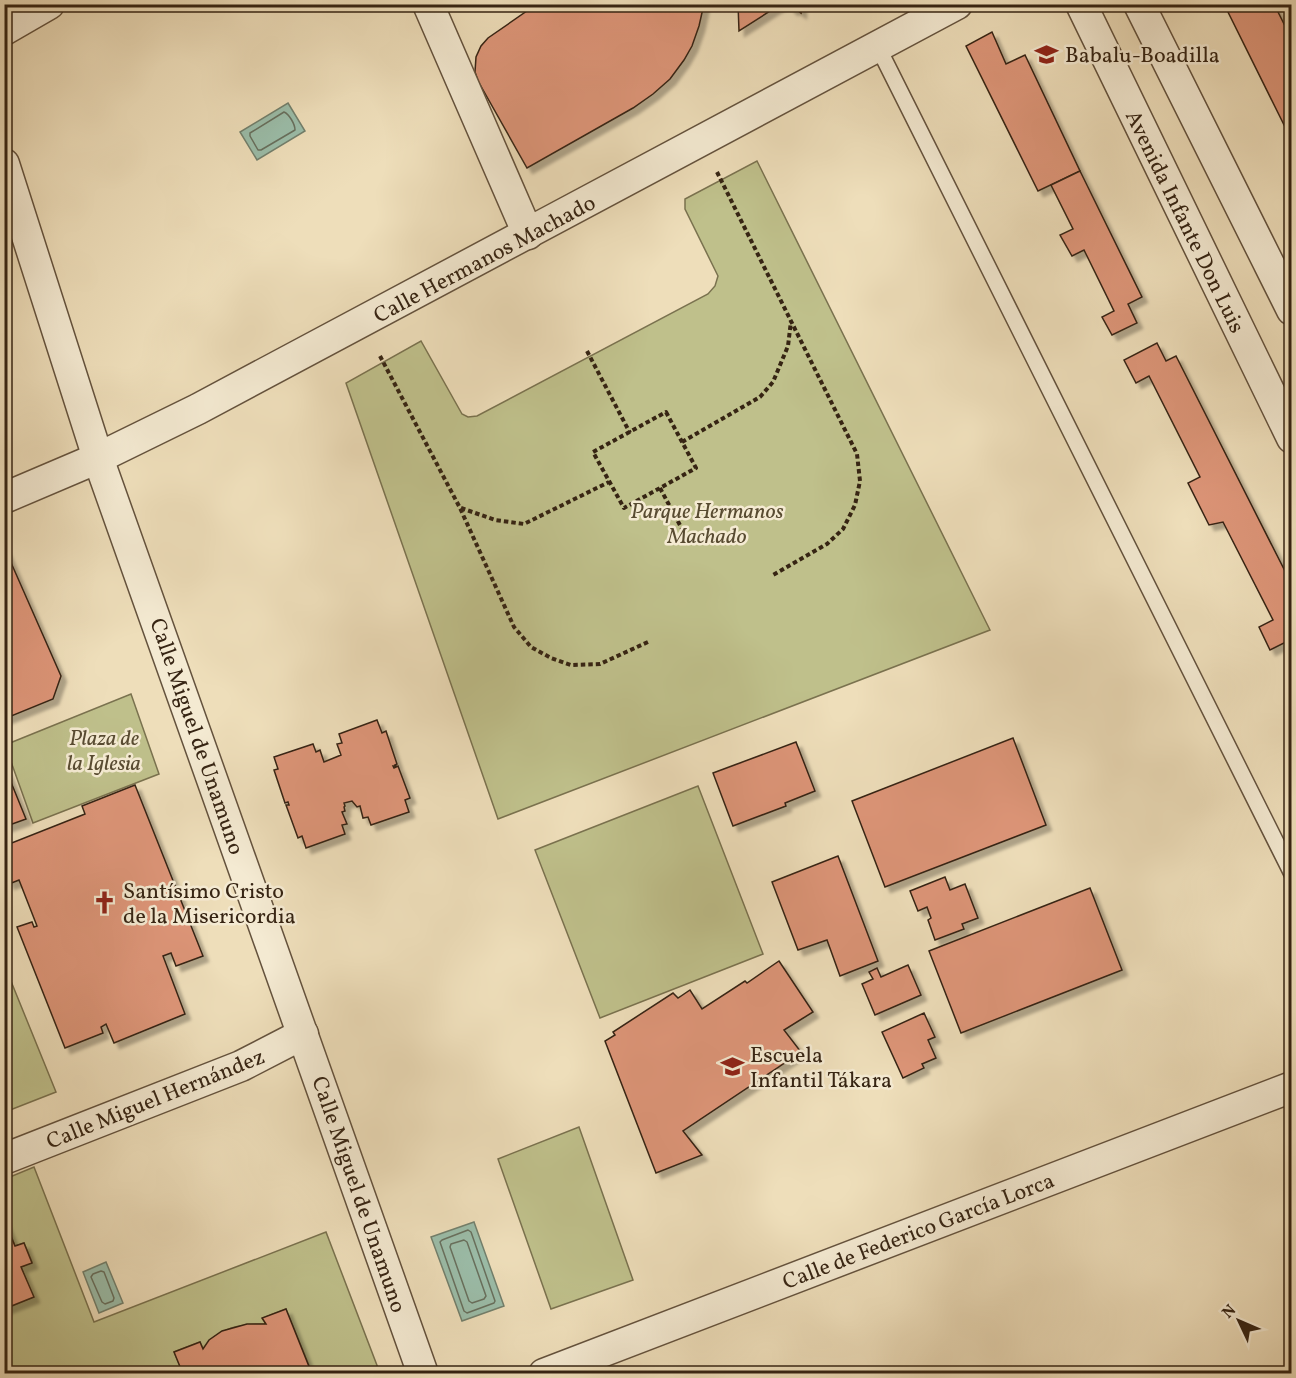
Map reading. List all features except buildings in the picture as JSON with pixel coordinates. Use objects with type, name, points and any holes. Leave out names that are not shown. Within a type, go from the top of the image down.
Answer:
[{"type":"street","points":[[4,30],[49,4]]},
{"type":"street","points":[[428,4],[528,234]]},
{"type":"street","name":"Calle Hermanos Machado","points":[[4,498],[98,458],[198,409],[957,4]]},
{"type":"street","name":"Avenida Infante Don Luis","points":[[1081,4],[1292,438]]},
{"type":"street","points":[[1139,4],[1292,309]]},
{"type":"street","name":"Calle Miguel de Unamuno","points":[[4,164],[98,458],[423,1374]]},
{"type":"street","name":"Calle Miguel Hernández","points":[[4,1159],[241,1066],[303,1034]]},
{"type":"street","name":"Calle de Federico García Lorca","points":[[544,1374],[1292,1087]]},
{"type":"lane","points":[[878,47],[1292,874]]},
{"type":"path","points":[[717,172],[857,454],[860,481],[855,505],[843,529],[827,544],[773,575]]},
{"type":"path","points":[[682,442],[760,397],[773,382],[788,346],[791,320]]},
{"type":"path","points":[[587,351],[630,432]]},
{"type":"path","points":[[380,356],[460,508],[514,627],[531,647],[551,658],[571,665],[600,664],[650,641]]},
{"type":"path","points":[[666,412],[696,468],[624,508],[593,452],[630,432],[666,412]]},
{"type":"path","points":[[460,508],[495,520],[524,524],[609,482]]},
{"type":"path","points":[[660,488],[689,542]]},
{"type":"green space","name":"Parque Hermanos Machado","points":[[757,161],[990,630],[498,819],[346,383],[421,341],[462,414],[468,417],[477,416],[708,294],[715,286],[718,276],[685,209],[685,199]]},
{"type":"green space","name":"Plaza de la Iglesia","points":[[131,694],[159,774],[33,823],[5,745]]},
{"type":"green space","points":[[698,786],[763,954],[600,1018],[535,850]]},
{"type":"green space","points":[[4,964],[56,1092],[5,1112],[4,1112]]},
{"type":"green space","points":[[579,1127],[633,1280],[551,1309],[498,1159]]},
{"type":"green space","points":[[34,1167],[94,1322],[326,1232],[379,1373],[312,1373],[286,1309],[263,1318],[266,1324],[239,1326],[223,1331],[203,1349],[200,1342],[174,1352],[183,1373],[5,1374],[5,1309],[33,1297],[21,1267],[32,1262],[24,1243],[15,1246],[5,1220],[5,1179]]},
{"type":"water","points":[[288,103],[305,131],[257,160],[240,132]]},
{"type":"water","points":[[474,1222],[504,1306],[462,1321],[431,1237]]},
{"type":"water","points":[[106,1262],[123,1303],[99,1313],[83,1272]]},
{"type":"place","name":"Babalu-Boadilla","points":[[1047,54]]},
{"type":"place","name":"Santísimo Cristo de la Misericordia","points":[[105,903]]},
{"type":"place","name":"Escuela Infantil Tákara","points":[[732,1067]]}]
